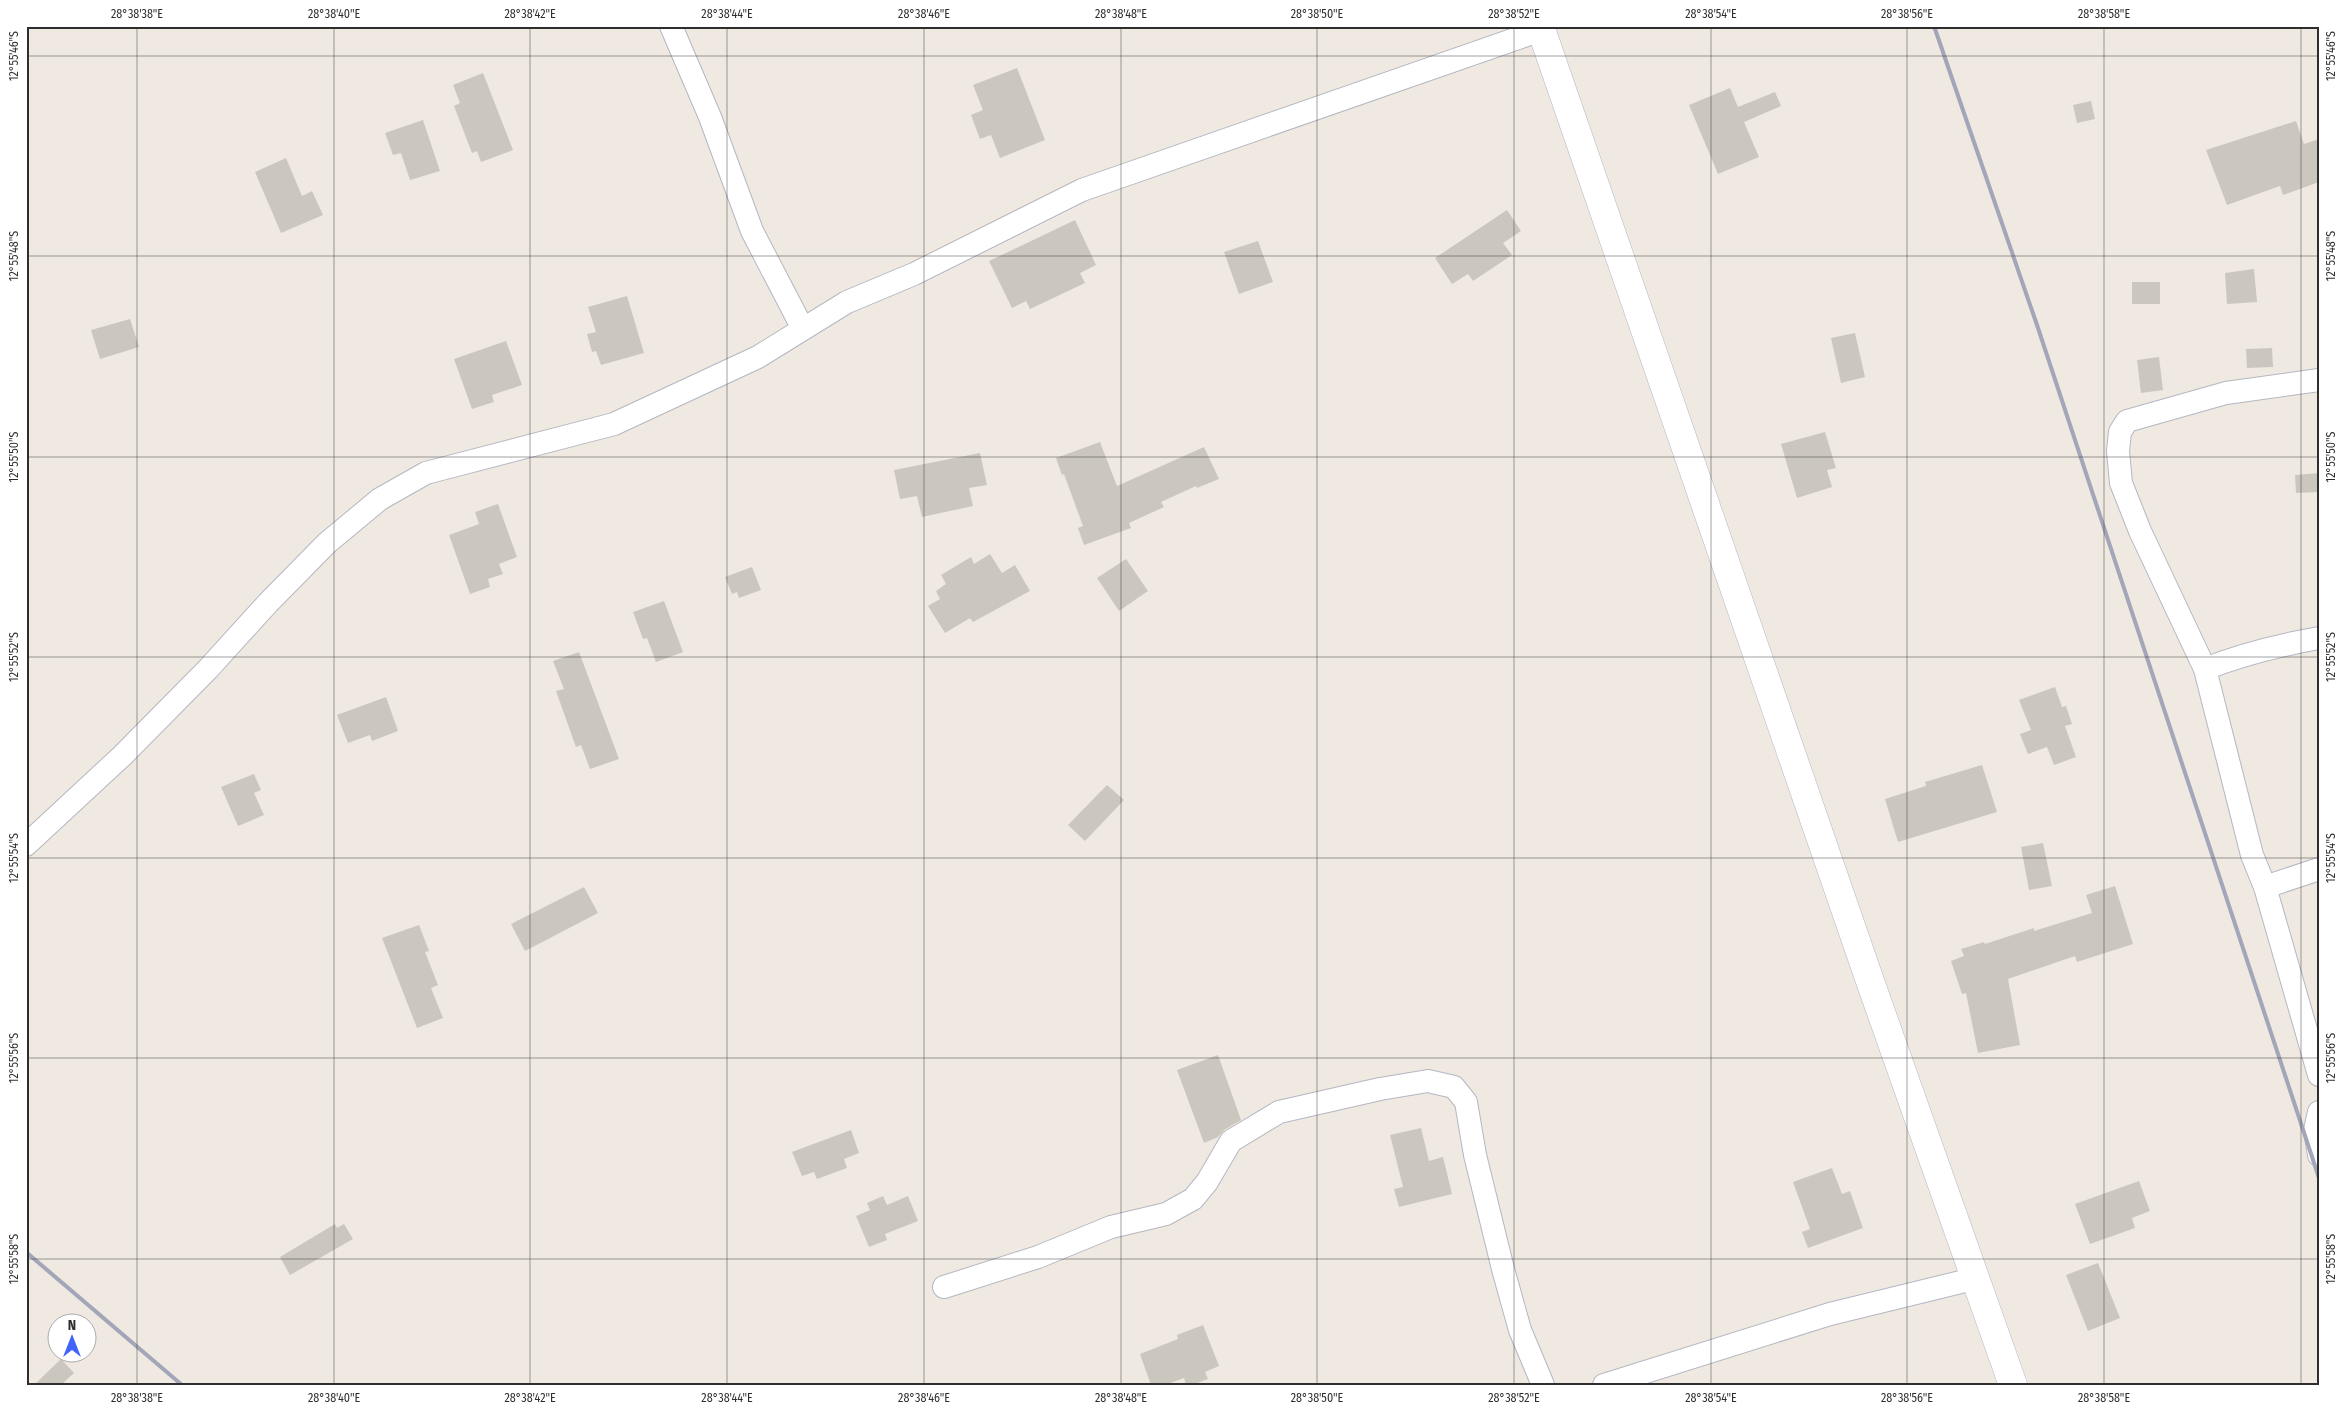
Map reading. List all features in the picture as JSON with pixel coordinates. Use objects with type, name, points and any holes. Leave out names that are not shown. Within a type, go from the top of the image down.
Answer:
[{"type":"street","points":[[671,26],[710,117],[752,231],[803,329]]},
{"type":"street","points":[[26,845],[122,756],[182,696],[268,603],[327,543],[380,499],[426,473],[614,424],[758,357],[847,302],[914,274],[1082,190],[1541,28],[1870,981],[1977,1278],[2013,1385]]},
{"type":"street","points":[[2319,380],[2226,393],[2127,421],[2120,432],[2118,451],[2121,483],[2140,531],[2205,669],[2252,855],[2281,937],[2319,1075]]},
{"type":"street","points":[[2205,669],[2229,659],[2267,648],[2319,638]]},
{"type":"street","points":[[2265,888],[2319,869]]},
{"type":"street","points":[[944,1287],[1038,1257],[1112,1227],[1166,1214],[1193,1199],[1207,1182],[1231,1141],[1279,1112],[1380,1088],[1428,1081],[1454,1087],[1466,1102],[1475,1155],[1503,1269],[1520,1330],[1543,1385]]},
{"type":"street","points":[[2319,1112],[2315,1130],[2319,1156]]},
{"type":"street","points":[[1604,1385],[1830,1314],[1977,1278]]},
{"type":"building","points":[[1017,68],[1045,140],[1000,158],[991,135],[980,139],[971,115],[983,110],[973,85]]},
{"type":"building","points":[[483,73],[513,150],[481,162],[477,151],[472,153],[454,106],[460,103],[453,85]]},
{"type":"building","points":[[1730,88],[1738,107],[1775,92],[1781,106],[1744,122],[1759,157],[1718,174],[1689,105]]},
{"type":"building","points":[[2091,101],[2095,119],[2077,123],[2073,105]]},
{"type":"building","points":[[423,120],[440,171],[410,180],[401,153],[393,155],[385,133]]},
{"type":"building","points":[[2296,121],[2304,144],[2319,139],[2319,182],[2283,195],[2280,186],[2227,205],[2206,150]]},
{"type":"building","points":[[286,158],[302,196],[312,191],[323,215],[281,233],[255,172]]},
{"type":"building","points":[[1507,210],[1521,231],[1503,243],[1512,255],[1473,281],[1468,274],[1452,284],[1435,258]]},
{"type":"building","points":[[1075,220],[1096,265],[1080,273],[1085,283],[1030,309],[1026,301],[1012,308],[989,261]]},
{"type":"building","points":[[1258,241],[1273,282],[1239,294],[1224,252]]},
{"type":"building","points":[[2254,269],[2257,302],[2227,304],[2225,273]]},
{"type":"building","points":[[2132,282],[2160,282],[2160,304],[2132,304]]},
{"type":"building","points":[[627,296],[644,353],[601,365],[596,351],[592,352],[587,334],[596,332],[588,307]]},
{"type":"building","points":[[130,319],[139,347],[100,359],[91,330]]},
{"type":"building","points":[[1855,333],[1865,377],[1841,383],[1831,338]]},
{"type":"building","points":[[506,341],[522,385],[492,395],[494,402],[472,409],[454,359]]},
{"type":"building","points":[[2272,348],[2273,367],[2247,368],[2246,349]]},
{"type":"building","points":[[2159,357],[2163,390],[2141,393],[2137,360]]},
{"type":"building","points":[[1825,432],[1836,468],[1827,470],[1832,487],[1797,498],[1781,444]]},
{"type":"building","points":[[1100,442],[1117,486],[1204,447],[1219,479],[1197,488],[1196,486],[1161,502],[1164,507],[1129,523],[1131,528],[1084,545],[1078,528],[1083,526],[1064,474],[1062,475],[1056,458]]},
{"type":"building","points":[[980,453],[987,485],[969,488],[973,506],[922,517],[917,496],[900,499],[894,470]]},
{"type":"building","points":[[2319,473],[2319,492],[2296,493],[2295,475]]},
{"type":"building","points":[[498,504],[517,557],[499,564],[503,574],[488,579],[490,587],[470,594],[449,535],[479,524],[475,512]]},
{"type":"building","points":[[990,554],[1002,573],[1015,565],[1030,591],[973,622],[970,618],[945,633],[928,606],[940,599],[936,591],[946,584],[941,575],[971,557],[974,564]]},
{"type":"building","points":[[1126,559],[1148,591],[1119,611],[1097,578]]},
{"type":"building","points":[[752,567],[761,590],[739,598],[737,592],[732,594],[725,577]]},
{"type":"building","points":[[664,601],[683,652],[656,662],[647,638],[643,639],[633,612]]},
{"type":"building","points":[[579,652],[619,759],[590,769],[581,745],[576,747],[556,691],[564,689],[553,661]]},
{"type":"building","points":[[2055,687],[2062,707],[2066,706],[2072,724],[2065,726],[2076,757],[2054,765],[2047,747],[2028,754],[2020,734],[2031,730],[2019,700]]},
{"type":"building","points":[[386,697],[398,731],[372,741],[370,735],[348,743],[337,715]]},
{"type":"building","points":[[1982,765],[1997,812],[1898,842],[1885,799],[1926,786],[1925,782]]},
{"type":"building","points":[[254,774],[261,790],[254,793],[264,815],[238,826],[221,787]]},
{"type":"building","points":[[1107,785],[1124,800],[1085,841],[1068,825]]},
{"type":"building","points":[[2043,843],[2052,886],[2029,890],[2021,847]]},
{"type":"building","points":[[2115,886],[2133,944],[2077,962],[2075,956],[2008,979],[2020,1045],[1978,1053],[1966,993],[1962,994],[1951,961],[1964,956],[1961,949],[1984,942],[1985,944],[2034,928],[2034,931],[2092,913],[2086,895]]},
{"type":"building","points":[[584,887],[598,913],[525,951],[511,924]]},
{"type":"building","points":[[419,925],[429,951],[425,952],[438,985],[431,988],[443,1018],[417,1028],[382,938]]},
{"type":"building","points":[[1218,1055],[1241,1120],[1224,1130],[1218,1137],[1204,1143],[1177,1070]]},
{"type":"building","points":[[1421,1128],[1429,1161],[1443,1157],[1452,1194],[1399,1207],[1394,1189],[1403,1187],[1390,1135]]},
{"type":"building","points":[[851,1130],[859,1153],[844,1159],[847,1168],[817,1179],[814,1172],[802,1176],[792,1152]]},
{"type":"building","points":[[1832,1168],[1842,1194],[1850,1191],[1863,1228],[1808,1248],[1802,1232],[1810,1229],[1793,1182]]},
{"type":"building","points":[[2139,1181],[2150,1211],[2132,1218],[2135,1228],[2090,1244],[2075,1204]]},
{"type":"building","points":[[883,1196],[887,1205],[908,1196],[918,1221],[885,1234],[887,1240],[869,1247],[856,1216],[870,1210],[867,1203]]},
{"type":"building","points":[[335,1224],[337,1228],[344,1224],[353,1239],[290,1275],[280,1257]]},
{"type":"building","points":[[2098,1263],[2120,1318],[2088,1331],[2066,1275]]},
{"type":"building","points":[[1203,1325],[1219,1366],[1205,1372],[1208,1379],[1192,1385],[1186,1385],[1184,1378],[1165,1385],[1151,1385],[1140,1354],[1178,1339],[1177,1335]]},
{"type":"building","points":[[56,1364],[66,1364],[74,1373],[61,1385],[34,1385]]},
{"type":"railway","points":[[1934,26],[2037,325],[2319,1178]]},
{"type":"railway","points":[[26,1252],[182,1385]]}]
